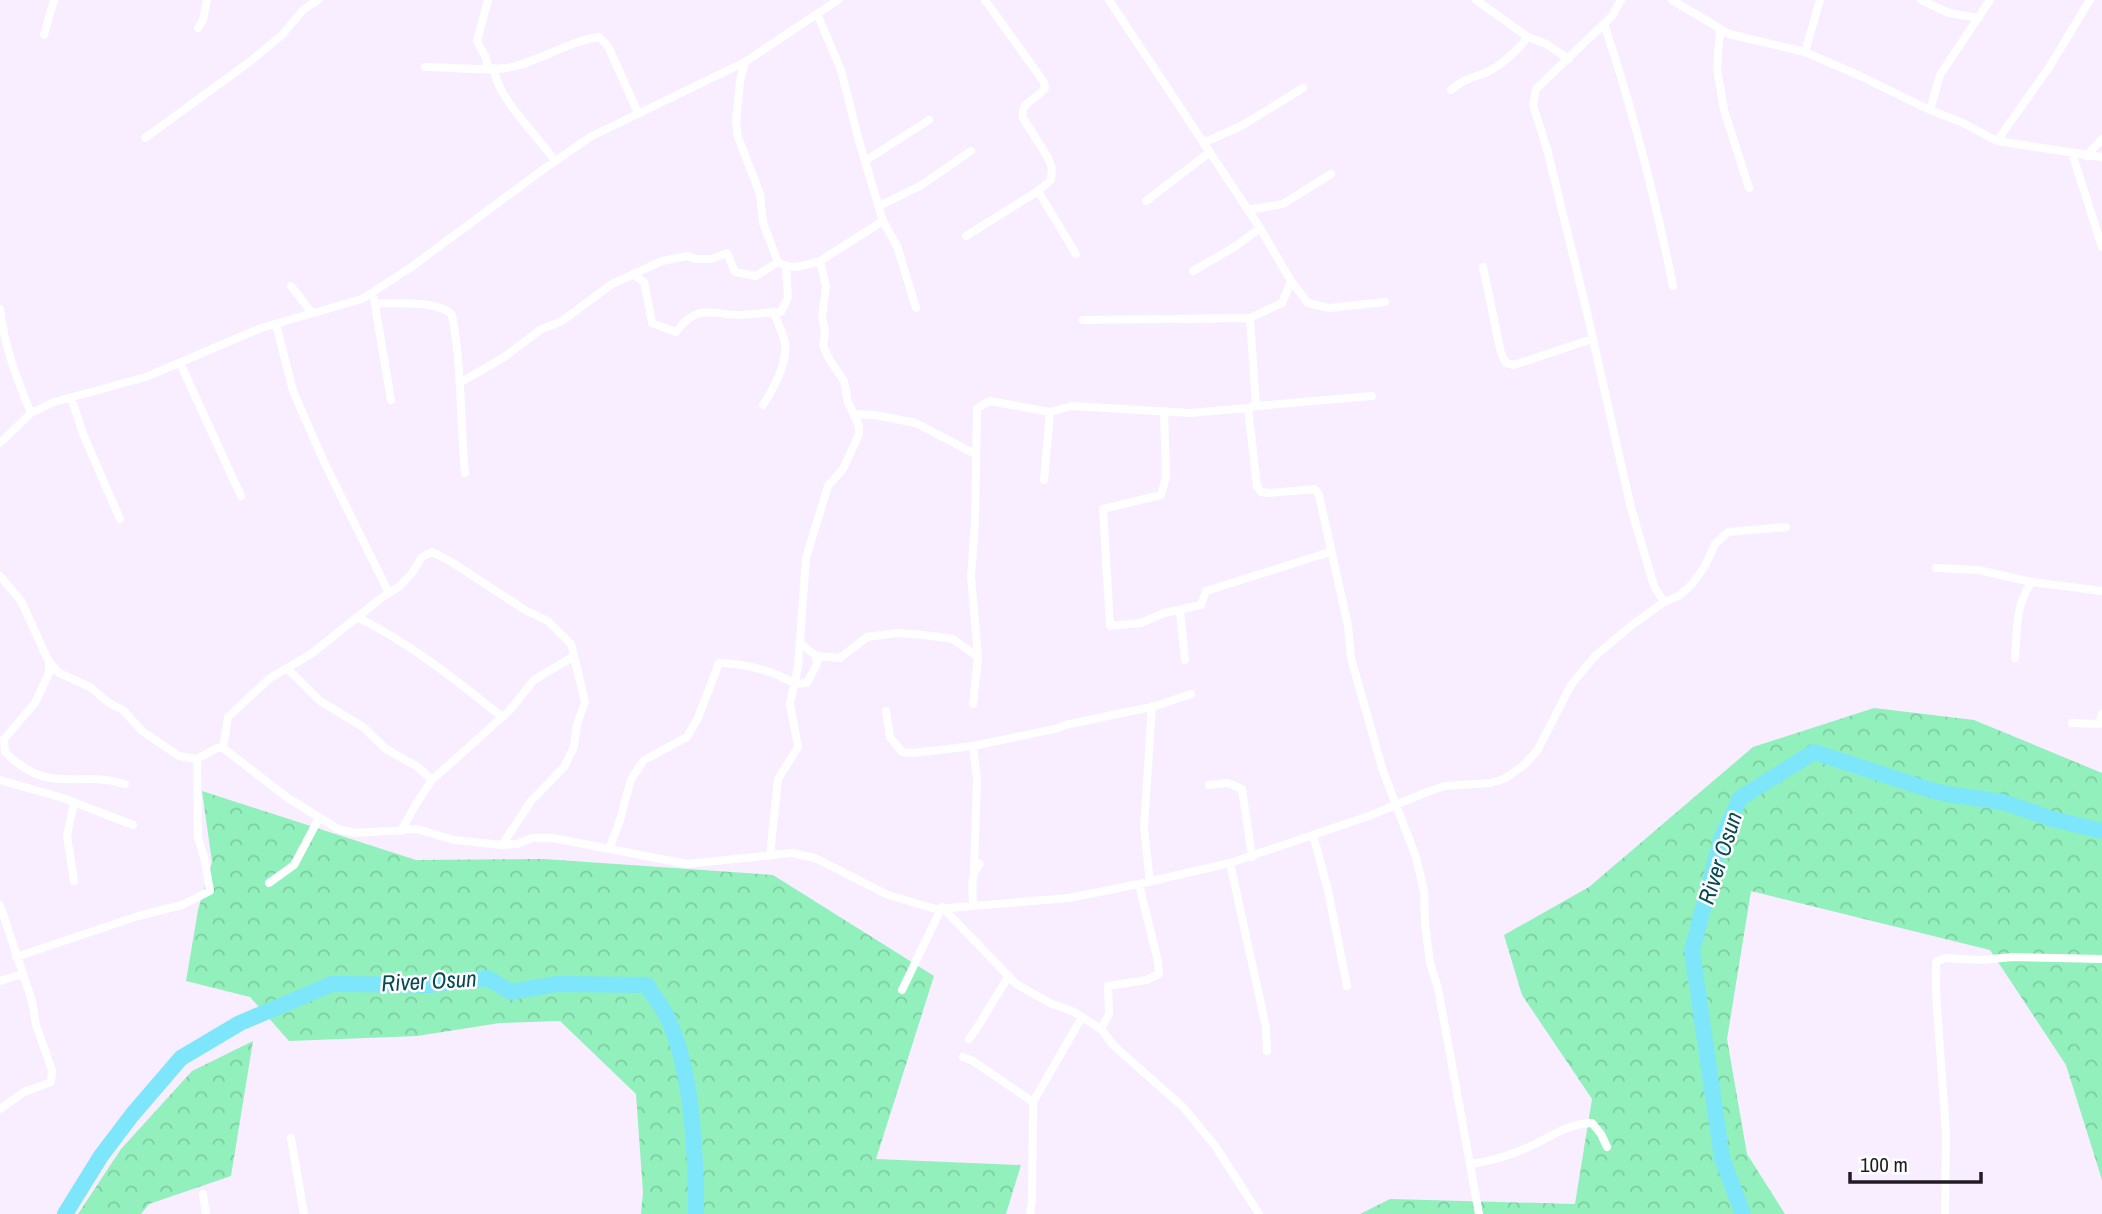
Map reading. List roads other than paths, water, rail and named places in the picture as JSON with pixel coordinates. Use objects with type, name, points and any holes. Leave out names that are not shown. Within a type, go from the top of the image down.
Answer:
[{"type":"street","points":[[44,35],[54,0]]},
{"type":"street","points":[[198,28],[204,20],[207,0]]},
{"type":"street","points":[[145,138],[248,64],[282,35],[303,10],[318,0]]},
{"type":"street","points":[[488,0],[477,41],[507,98],[555,161]]},
{"type":"street","points":[[0,443],[31,413],[54,402],[146,377],[276,324],[352,303],[372,293],[590,137],[745,62],[818,16],[838,0]]},
{"type":"street","points":[[966,236],[1038,191],[1051,180],[1052,168],[1021,112],[1024,105],[1041,94],[1045,88],[1044,82],[985,0]]},
{"type":"street","points":[[1109,0],[1308,303],[1319,307],[1385,302]]},
{"type":"street","points":[[1476,0],[1528,37],[1546,44],[1569,59]]},
{"type":"street","points":[[1621,0],[1612,16],[1536,89],[1532,105],[1547,149],[1643,554],[1654,586],[1664,602]]},
{"type":"street","points":[[1672,0],[1720,29],[1752,41],[1805,52],[1860,75],[1997,141],[2102,157]]},
{"type":"street","points":[[1805,52],[1820,0]]},
{"type":"street","points":[[1922,0],[1949,13],[1979,18]]},
{"type":"street","points":[[1930,110],[1940,75],[1990,0]]},
{"type":"street","points":[[1997,141],[2048,69],[2090,0]]},
{"type":"street","points":[[818,16],[841,70],[883,221],[897,246],[916,308]]},
{"type":"street","points":[[1604,24],[1625,87],[1661,226],[1673,286]]},
{"type":"street","points":[[1720,29],[1717,68],[1724,110],[1749,188]]},
{"type":"street","points":[[425,67],[509,68],[563,50],[585,39],[599,37],[608,46],[638,113]]},
{"type":"street","points":[[1451,90],[1459,83],[1510,58],[1528,37]]},
{"type":"street","points":[[745,62],[740,81],[736,122],[738,137],[760,194],[763,223],[778,262],[786,267],[800,267],[820,261],[883,221]]},
{"type":"street","points":[[1203,143],[1243,125],[1303,88]]},
{"type":"street","points":[[866,161],[929,120]]},
{"type":"street","points":[[2086,156],[2102,139]]},
{"type":"street","points":[[879,206],[920,186],[971,151]]},
{"type":"street","points":[[1146,201],[1210,152]]},
{"type":"street","points":[[2072,153],[2102,247]]},
{"type":"street","points":[[1248,210],[1283,204],[1331,174]]},
{"type":"street","points":[[1038,191],[1076,254]]},
{"type":"street","points":[[1193,271],[1237,246],[1260,228]]},
{"type":"street","points":[[461,382],[503,358],[540,330],[562,321],[612,284],[662,261],[688,256],[711,259],[727,253],[735,272],[755,275],[778,262]]},
{"type":"street","points":[[770,855],[778,779],[798,747],[790,704],[800,643],[806,558],[828,486],[844,469],[857,443],[859,426],[848,402],[844,381],[823,345],[825,333],[822,316],[826,287],[820,261]]},
{"type":"street","points":[[633,274],[644,282],[652,323],[676,332],[684,321],[706,310],[741,315],[781,312],[788,297],[786,267]]},
{"type":"street","points":[[1483,267],[1501,353],[1506,363],[1514,365],[1592,338]]},
{"type":"street","points":[[1083,320],[1250,318],[1282,303],[1292,281]]},
{"type":"street","points":[[291,286],[312,313]]},
{"type":"street","points":[[372,293],[376,303],[391,400]]},
{"type":"street","points":[[376,303],[428,305],[447,309],[452,315],[461,382],[462,444],[466,473]]},
{"type":"street","points":[[0,309],[6,345],[31,413]]},
{"type":"street","points":[[763,405],[769,397],[785,356],[785,343],[774,312]]},
{"type":"street","points":[[1250,318],[1257,486],[1261,492],[1315,489],[1319,495],[1348,626],[1351,657],[1394,804],[1416,857],[1424,892],[1430,963],[1438,988],[1479,1214]]},
{"type":"street","points":[[276,324],[293,391],[325,464],[389,593]]},
{"type":"street","points":[[180,363],[241,496]]},
{"type":"street","points":[[973,704],[978,657],[971,576],[975,523],[977,408],[990,401],[1050,412],[1072,406],[1190,413],[1372,396]]},
{"type":"street","points":[[71,397],[83,434],[120,519]]},
{"type":"street","points":[[1164,411],[1166,477],[1161,495],[1103,509],[1110,626],[1141,623],[1164,613],[1201,605],[1206,590],[1330,552]]},
{"type":"street","points":[[1044,480],[1050,412]]},
{"type":"street","points":[[854,414],[916,422],[975,454]]},
{"type":"street","points":[[0,576],[21,601],[49,662],[59,673],[90,687],[109,703],[123,710],[142,731],[179,756],[197,759],[217,748],[223,748],[237,761],[338,829],[355,833],[416,829],[454,840],[502,845],[517,844],[532,838],[553,838],[687,864],[792,853],[814,858],[888,895],[936,909],[1069,898],[1150,882],[1252,857],[1370,816],[1394,804],[1445,786],[1490,783],[1504,779],[1523,766],[1537,751],[1571,685],[1595,656],[1632,625],[1664,602],[1679,596],[1692,584],[1705,566],[1715,544],[1728,532],[1786,527]]},
{"type":"street","points":[[223,748],[228,717],[270,678],[311,654],[389,593],[412,573],[422,557],[432,552],[524,610],[548,621],[571,644],[585,702],[577,724],[574,747],[564,767],[531,801],[502,845]]},
{"type":"street","points":[[1936,568],[1978,570],[2032,582],[2102,591]]},
{"type":"street","points":[[2015,658],[2019,609],[2024,592],[2032,582]]},
{"type":"street","points":[[1180,610],[1185,660]]},
{"type":"street","points":[[357,617],[412,649],[502,717]]},
{"type":"street","points":[[800,643],[816,656],[840,658],[867,637],[896,633],[953,639],[978,657]]},
{"type":"street","points":[[401,831],[432,780],[502,717],[534,680],[574,656]]},
{"type":"street","points":[[608,849],[621,820],[631,779],[644,760],[687,737],[698,718],[719,663],[756,667],[794,684],[807,682],[817,664],[816,656]]},
{"type":"street","points":[[49,662],[49,673],[35,703],[4,739],[5,752],[27,771],[53,780],[99,778],[125,784]]},
{"type":"street","points":[[287,668],[320,701],[363,727],[386,749],[418,766],[432,780]]},
{"type":"street","points":[[886,711],[890,737],[902,752],[913,753],[973,746],[1059,728],[1191,694]]},
{"type":"street","points":[[1150,882],[1144,828],[1152,706]]},
{"type":"street","points":[[2072,723],[2099,724],[2102,714]]},
{"type":"street","points":[[973,746],[977,779],[977,867],[973,906]]},
{"type":"street","points":[[16,957],[138,916],[182,905],[210,891],[198,838],[197,759]]},
{"type":"street","points":[[0,780],[63,798],[133,825]]},
{"type":"street","points":[[1209,785],[1228,783],[1242,789],[1252,857]]},
{"type":"street","points":[[74,803],[67,836],[74,881]]},
{"type":"street","points":[[269,883],[294,865],[318,818]]},
{"type":"street","points":[[1313,835],[1328,890],[1347,986]]},
{"type":"street","points":[[1230,863],[1266,1027],[1267,1051]]},
{"type":"street","points":[[1101,1029],[1109,1014],[1108,986],[1146,980],[1158,974],[1158,962],[1139,884]]},
{"type":"street","points":[[0,905],[52,1070],[51,1082],[24,1092],[0,1109]]},
{"type":"street","points":[[942,907],[1016,984],[1083,1017],[1101,1029],[1113,1045],[1184,1107],[1216,1147],[1259,1214]]},
{"type":"street","points":[[902,990],[942,907]]},
{"type":"street","points":[[1945,1214],[1946,1133],[1936,962],[1945,958],[2102,959]]},
{"type":"street","points":[[0,981],[22,974]]},
{"type":"street","points":[[969,1039],[987,1015],[991,1003],[1009,976]]},
{"type":"street","points":[[1030,1214],[1033,1102],[1083,1017]]},
{"type":"street","points":[[963,1057],[1033,1102]]},
{"type":"street","points":[[1471,1164],[1515,1153],[1562,1128],[1578,1123],[1592,1123],[1607,1147]]},
{"type":"street","points":[[291,1138],[304,1214]]},
{"type":"street","points":[[203,1194],[206,1214]]},
{"type":"waterway","name":"River Osun","points":[[1743,1214],[1722,1158],[1692,951],[1721,839],[1740,798],[1814,752],[1924,788],[2003,802],[2052,819],[2102,831]]},
{"type":"waterway","name":"River Osun","points":[[65,1214],[101,1156],[181,1058],[240,1023],[332,984],[430,985],[487,978],[511,992],[557,984],[647,985],[667,1017],[683,1062],[694,1140],[696,1214]]}]
